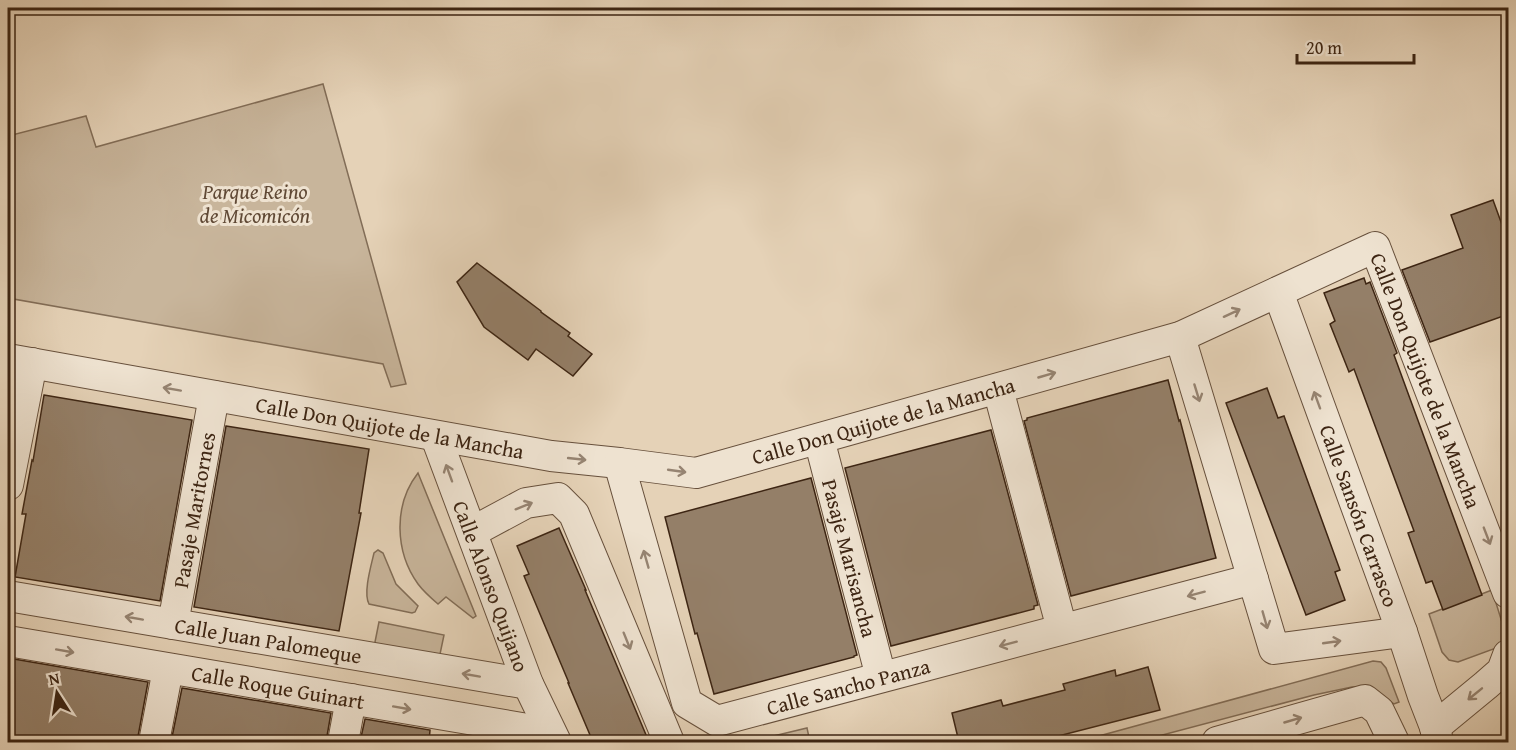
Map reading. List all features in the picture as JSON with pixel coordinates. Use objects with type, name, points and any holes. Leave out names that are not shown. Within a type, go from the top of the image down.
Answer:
[{"type":"street","name":"Calle Don Quijote de la Mancha","points":[[20,361],[436,437],[551,456],[696,473],[1180,337],[1376,247],[1509,593]]},
{"type":"street","name":"Calle Sansón Carrasco","points":[[1278,292],[1402,632],[1436,735]]},
{"type":"street","points":[[1180,337],[1274,649],[1402,632]]},
{"type":"street","points":[[8,485],[20,361]]},
{"type":"street","points":[[998,388],[1062,629]]},
{"type":"street","name":"Pasaje Maritornes","points":[[173,624],[214,396]]},
{"type":"street","name":"Calle Alonso Quijano","points":[[436,437],[528,684],[552,739]]},
{"type":"street","name":"Pasaje Marisancha","points":[[819,439],[881,677]]},
{"type":"street","name":"Calle Sancho Panza","points":[[619,463],[687,703],[717,720],[1253,579]]},
{"type":"street","points":[[472,532],[526,503],[558,498],[574,514],[669,742]]},
{"type":"street","name":"Calle Juan Palomeque","points":[[8,596],[528,684]]},
{"type":"street","name":"Calle Roque Guinart","points":[[8,641],[351,699],[552,739]]},
{"type":"street","points":[[1436,735],[1502,671],[1509,655]]},
{"type":"street","points":[[154,742],[168,669]]},
{"type":"street","points":[[343,742],[351,699]]},
{"type":"street","points":[[1217,742],[1365,700],[1379,711],[1394,742]]},
{"type":"green space","name":"Parque Reino de Micomicón","points":[[323,84],[406,384],[391,387],[383,364],[8,298],[8,136],[86,116],[96,147]]},
{"type":"green space","points":[[418,473],[476,616],[473,618],[446,597],[438,604],[418,584],[405,558],[401,543],[401,514],[404,499]]},
{"type":"green space","points":[[378,550],[383,553],[396,584],[418,606],[415,612],[369,604],[368,579],[374,553]]},
{"type":"green space","points":[[1492,590],[1505,632],[1504,640],[1499,647],[1458,662],[1449,660],[1442,652],[1429,614]]},
{"type":"green space","points":[[379,622],[444,635],[439,659],[374,647]]},
{"type":"green space","points":[[1373,661],[1381,662],[1386,668],[1399,702],[1394,704],[1377,691],[1352,687],[1136,742],[1077,742]]},
{"type":"green space","points":[[807,728],[810,742],[748,742]]},
{"type":"building","points":[[1493,200],[1509,244],[1509,314],[1430,342],[1402,270],[1463,248],[1451,215]]},
{"type":"building","points":[[477,263],[570,333],[568,336],[592,354],[573,376],[536,349],[528,360],[484,327],[457,282]]},
{"type":"building","points":[[1364,278],[1366,284],[1370,282],[1397,353],[1394,355],[1482,595],[1443,610],[1432,581],[1426,583],[1408,533],[1414,531],[1354,369],[1349,372],[1330,324],[1335,321],[1324,293]]},
{"type":"building","points":[[1168,380],[1216,558],[1071,596],[1024,421],[1027,418]]},
{"type":"building","points":[[1267,388],[1278,418],[1284,416],[1340,570],[1335,572],[1345,600],[1306,615],[1226,403]]},
{"type":"building","points":[[44,395],[192,420],[160,601],[15,577],[26,514],[22,514]]},
{"type":"building","points":[[226,426],[369,449],[359,513],[361,513],[339,631],[194,607]]},
{"type":"building","points":[[991,430],[1038,605],[1034,606],[1034,609],[891,646],[845,468]]},
{"type":"building","points":[[811,478],[857,655],[714,694],[697,633],[695,634],[665,517]]},
{"type":"building","points":[[559,528],[649,742],[593,742],[568,683],[524,576],[529,574],[517,546]]},
{"type":"building","points":[[8,658],[148,682],[137,742],[8,742]]},
{"type":"building","points":[[1148,667],[1160,710],[1035,742],[959,742],[952,713],[1001,700],[1003,706],[1065,690],[1063,684],[1115,670],[1116,676]]},
{"type":"building","points":[[182,688],[331,713],[326,742],[171,742]]},
{"type":"building","points":[[365,719],[430,730],[429,742],[360,742]]}]
